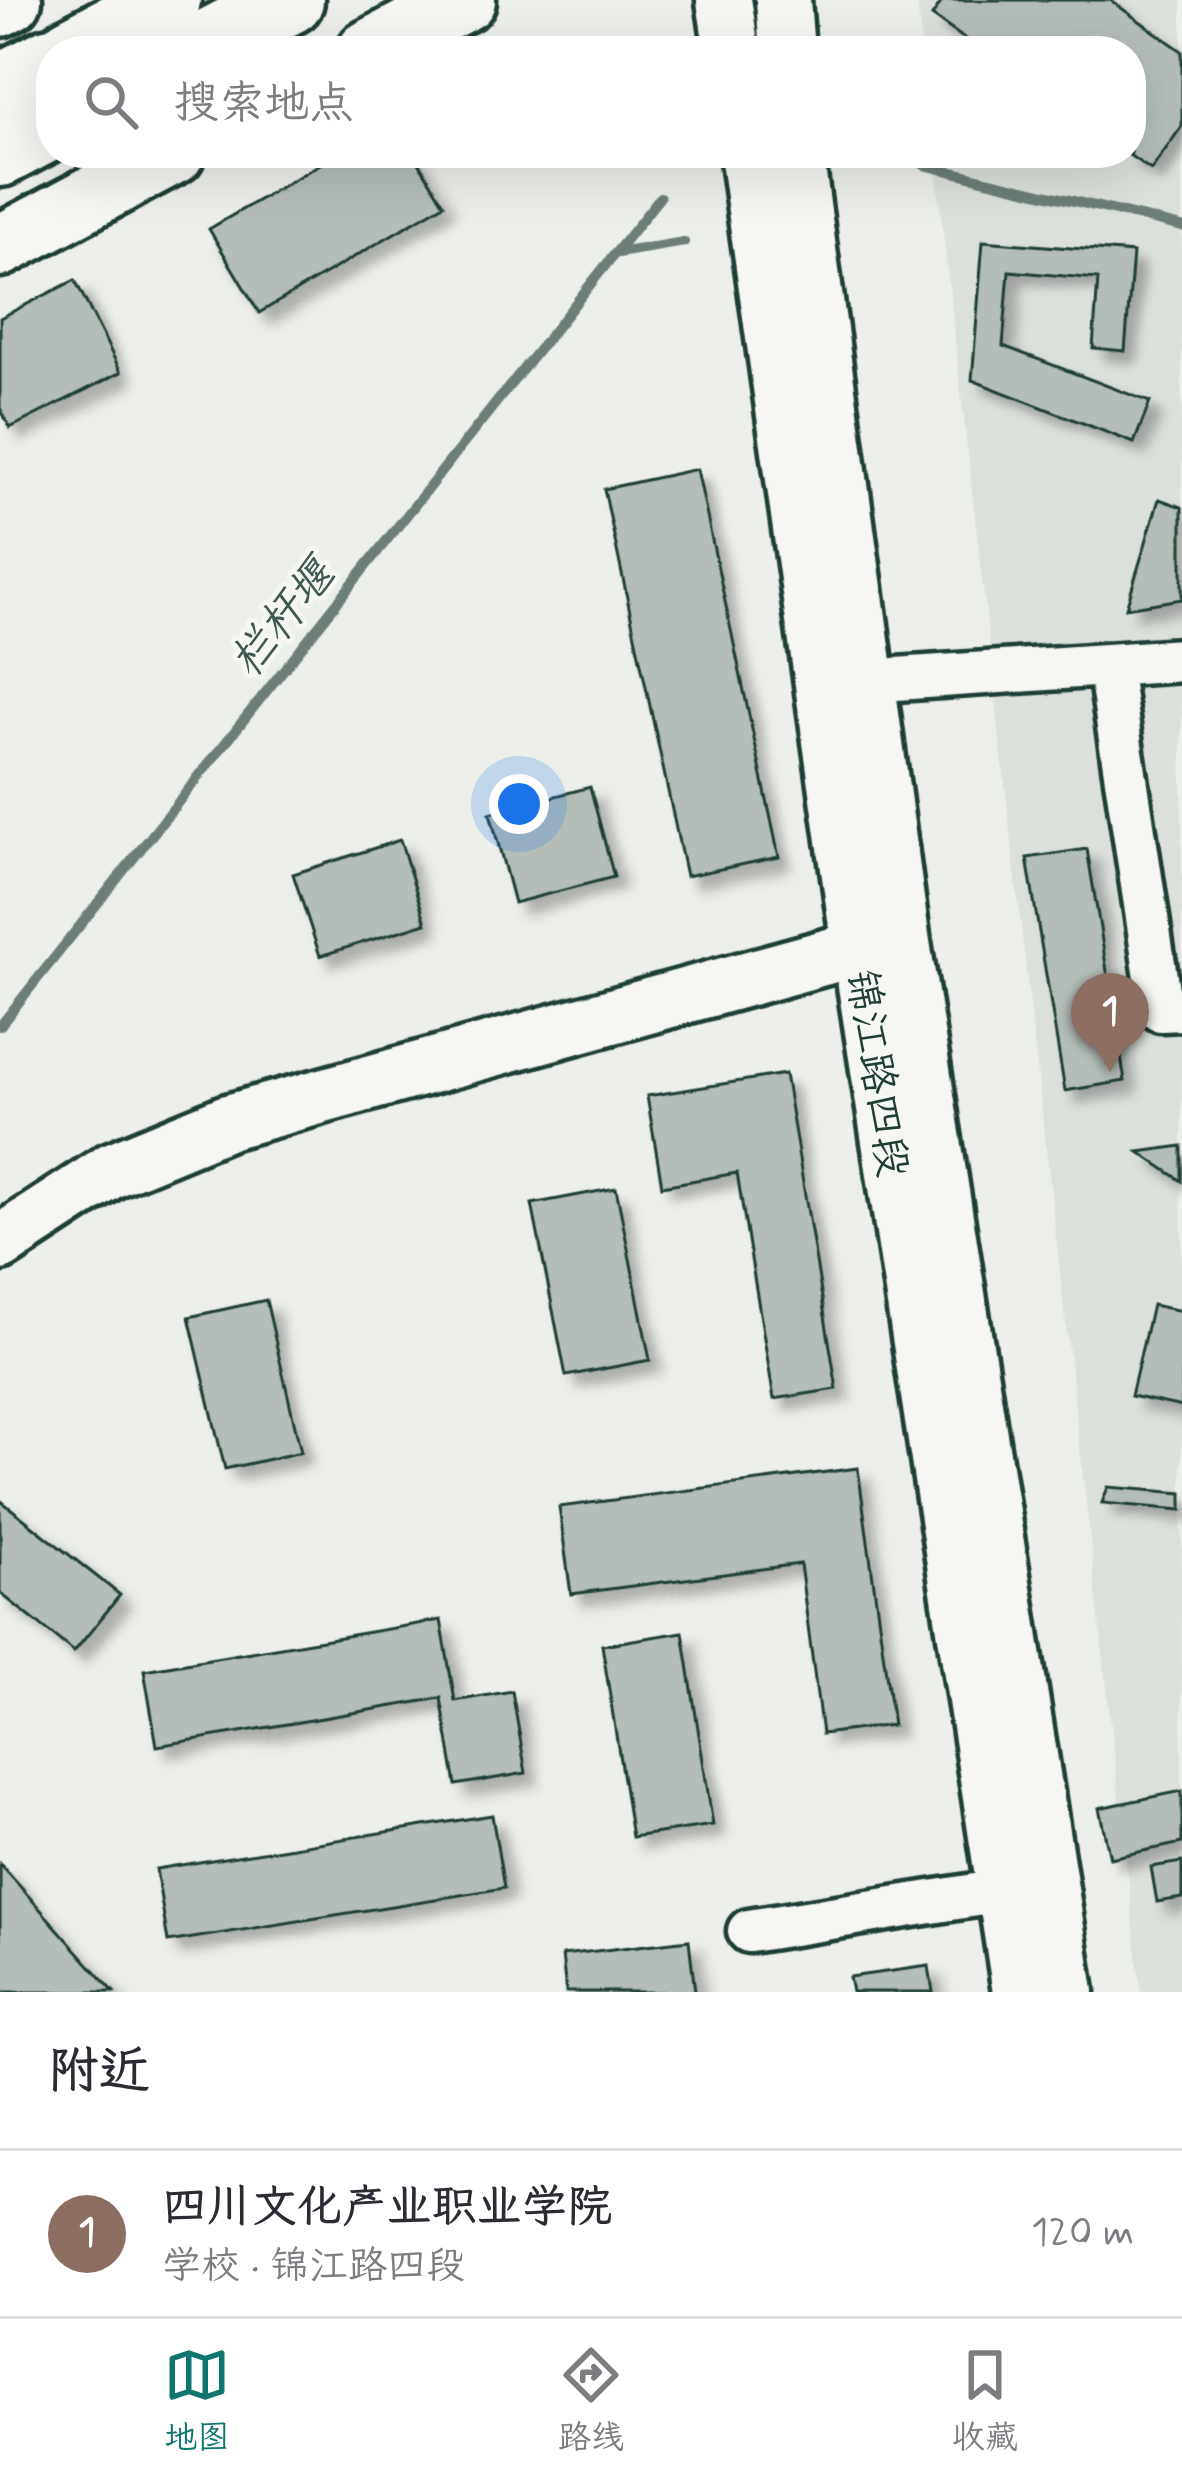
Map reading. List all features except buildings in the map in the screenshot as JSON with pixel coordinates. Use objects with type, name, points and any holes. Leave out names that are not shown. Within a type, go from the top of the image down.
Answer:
[{"type":"highway","points":[[99,36],[167,0]]},
{"type":"highway","points":[[222,36],[290,0]]},
{"type":"highway","points":[[0,88],[36,69]]},
{"type":"highway","points":[[0,153],[36,134]]},
{"type":"main road","points":[[0,6],[11,0]]},
{"type":"main road","points":[[397,36],[465,0]]},
{"type":"main road","points":[[0,246],[146,168]]},
{"type":"street","points":[[724,0],[730,36]]},
{"type":"street","points":[[783,0],[786,36]]},
{"type":"street","name":"锦江路四段","points":[[750,168],[880,941],[1067,1992]]},
{"type":"street","name":"锦江路四段","points":[[798,168],[866,681],[880,941],[1020,1992]]},
{"type":"street","points":[[866,681],[1182,660]]},
{"type":"street","points":[[1109,666],[1162,1010],[1182,1009]]},
{"type":"street","points":[[0,1243],[112,1170],[228,1122],[880,941]]},
{"type":"street","points":[[749,1931],[1007,1891]]},
{"type":"shaded area","points":[[917,0],[1182,0],[1182,1992],[1141,1992],[936,168],[1146,168],[1146,36],[921,36]]},
{"type":"waterway","name":"栏杆堰","points":[[936,168],[1182,227]]},
{"type":"waterway","name":"栏杆堰","points":[[0,1026],[660,197]]},
{"type":"waterway","name":"栏杆堰","points":[[618,253],[684,242]]},
{"type":"place","name":"四川文化产业职业学院","points":[[1110,1072]]}]
